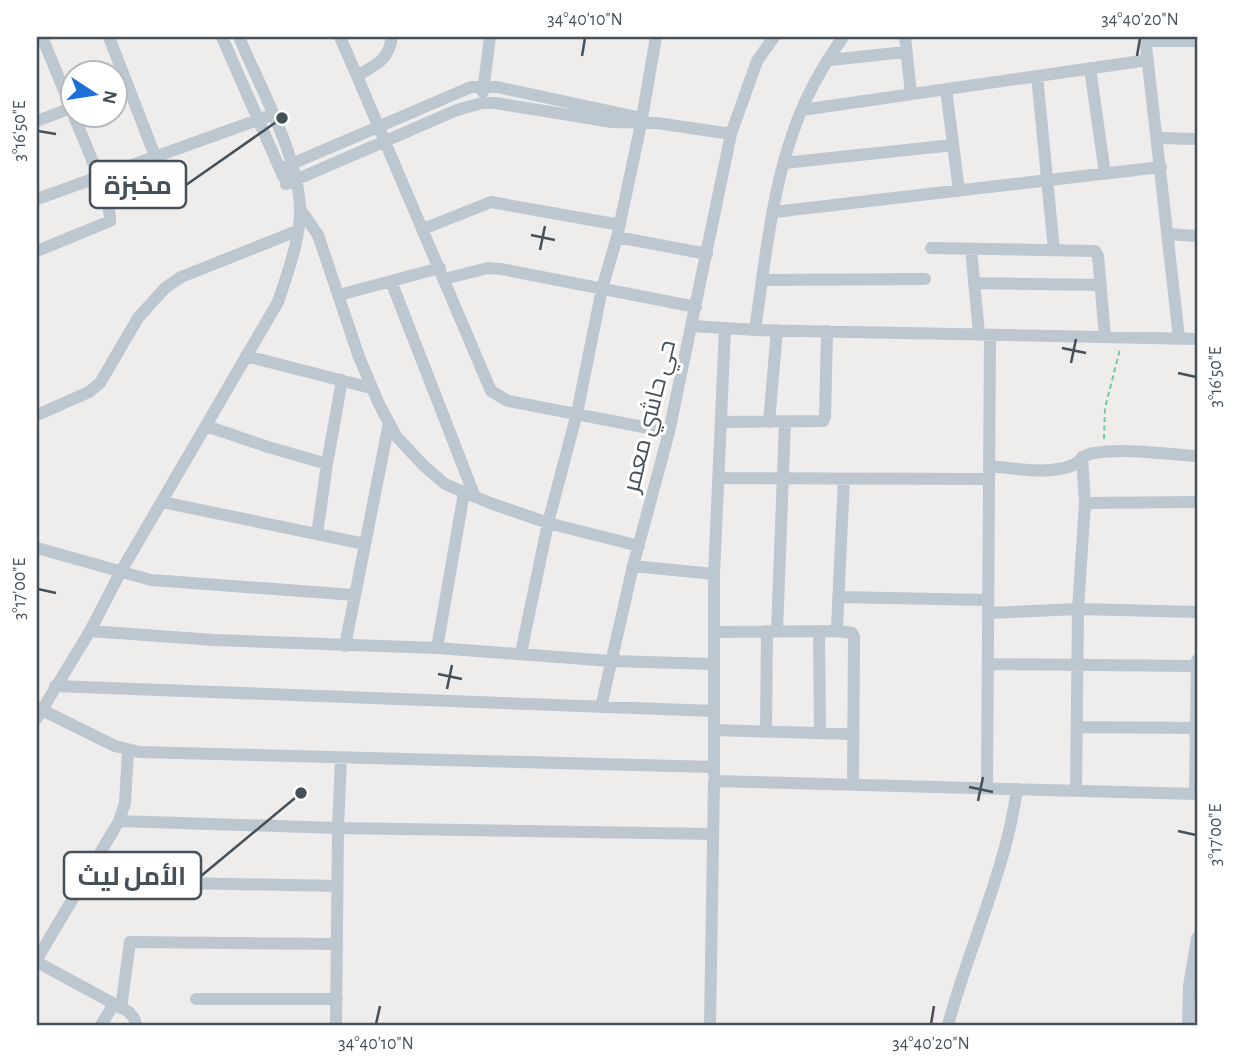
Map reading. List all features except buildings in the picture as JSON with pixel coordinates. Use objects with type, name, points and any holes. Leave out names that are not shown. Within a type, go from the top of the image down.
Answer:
[{"type":"street","points":[[109,37],[155,156]]},
{"type":"street","points":[[222,37],[257,121],[286,167]]},
{"type":"street","points":[[239,37],[272,115],[286,167],[298,195],[300,209],[287,276],[278,302],[120,573],[90,631],[39,714],[128,751],[714,767]]},
{"type":"street","points":[[340,37],[491,391],[502,399],[669,432]]},
{"type":"street","points":[[357,76],[386,58],[390,52],[392,37]]},
{"type":"street","points":[[482,103],[490,37]]},
{"type":"street","points":[[521,653],[548,523],[577,413],[602,289],[644,122],[656,37]]},
{"type":"street","name":"حي حاشي معمر","points":[[601,707],[633,566],[669,432],[731,134],[757,61],[774,37]]},
{"type":"street","points":[[755,330],[784,163],[802,110],[843,37]]},
{"type":"street","points":[[905,37],[911,94]]},
{"type":"street","points":[[1179,338],[1145,39],[1197,41]]},
{"type":"street","points":[[42,43],[60,84]]},
{"type":"street","points":[[829,60],[906,52]]},
{"type":"street","points":[[802,110],[1148,60]]},
{"type":"street","points":[[1090,68],[1105,174]]},
{"type":"street","points":[[1037,76],[1054,250]]},
{"type":"street","points":[[286,167],[458,91],[484,86],[644,122],[731,134]]},
{"type":"street","points":[[946,89],[959,191]]},
{"type":"street","points":[[292,181],[457,110],[482,103],[612,122],[644,122]]},
{"type":"street","points":[[37,199],[272,115]]},
{"type":"street","points":[[37,121],[60,116]]},
{"type":"street","points":[[37,251],[110,221],[79,130]]},
{"type":"street","points":[[1157,138],[1197,139]]},
{"type":"street","points":[[784,163],[953,145]]},
{"type":"street","points":[[774,212],[1161,167]]},
{"type":"street","points":[[423,229],[491,202],[707,254]]},
{"type":"street","points":[[300,209],[318,235],[371,387],[389,423],[396,436],[435,476],[470,495],[548,523],[639,545]]},
{"type":"street","points":[[37,415],[89,392],[100,383],[138,318],[165,288],[181,277],[297,231]]},
{"type":"street","points":[[1168,234],[1197,236]]},
{"type":"street","points":[[931,248],[1095,251],[1098,256],[1105,337]]},
{"type":"street","points":[[971,248],[974,283],[985,335],[989,473],[987,788]]},
{"type":"street","points":[[339,295],[391,281],[488,268],[696,307]]},
{"type":"street","points":[[762,280],[925,279]]},
{"type":"street","points":[[391,281],[470,495],[437,648]]},
{"type":"street","points":[[974,283],[1101,285]]},
{"type":"street","points":[[693,326],[755,330],[1197,339]]},
{"type":"street","points":[[710,1025],[714,574],[725,329]]},
{"type":"street","points":[[769,422],[777,330]]},
{"type":"street","points":[[721,422],[820,422],[825,417],[827,331]]},
{"type":"street","points":[[246,356],[371,387]]},
{"type":"street","points":[[317,534],[342,380]]},
{"type":"street","points":[[766,731],[784,478],[785,422]]},
{"type":"street","points":[[345,646],[389,423]]},
{"type":"street","points":[[206,426],[327,464]]},
{"type":"street","points":[[718,478],[844,478],[1044,470],[1072,466],[1092,453],[1197,456]]},
{"type":"street","points":[[1076,790],[1078,609],[1085,503],[1082,457]]},
{"type":"street","points":[[838,631],[844,478]]},
{"type":"street","points":[[162,502],[365,544]]},
{"type":"street","points":[[1085,503],[1197,502]]},
{"type":"street","points":[[37,548],[151,580],[355,595]]},
{"type":"street","points":[[633,566],[714,574]]},
{"type":"street","points":[[838,597],[988,606],[1197,612]]},
{"type":"street","points":[[90,631],[345,646],[437,648],[611,661],[714,664]]},
{"type":"street","points":[[819,631],[820,733]]},
{"type":"street","points":[[714,632],[838,631],[854,635],[853,785]]},
{"type":"street","points":[[714,782],[1196,794],[1197,659]]},
{"type":"street","points":[[988,664],[1197,666]]},
{"type":"street","points":[[55,686],[714,711]]},
{"type":"street","points":[[1077,727],[1197,728]]},
{"type":"street","points":[[714,730],[852,734]]},
{"type":"street","points":[[128,751],[125,803],[119,821],[37,960],[117,1006],[134,1018],[136,1025]]},
{"type":"street","points":[[336,1025],[341,758]]},
{"type":"street","points":[[948,1025],[987,907],[1014,813],[1017,789]]},
{"type":"street","points":[[119,821],[338,828],[713,834]]},
{"type":"street","points":[[82,881],[337,886]]},
{"type":"street","points":[[1188,1025],[1189,986],[1197,938]]},
{"type":"street","points":[[101,1025],[117,1006],[130,942],[337,944]]},
{"type":"street","points":[[196,999],[337,999]]},
{"type":"path","points":[[1104,453],[1105,408],[1122,337]]},
{"type":"place","name":"مخبزة","points":[[282,118]]},
{"type":"place","name":"الأمل ليث","points":[[301,793]]}]
